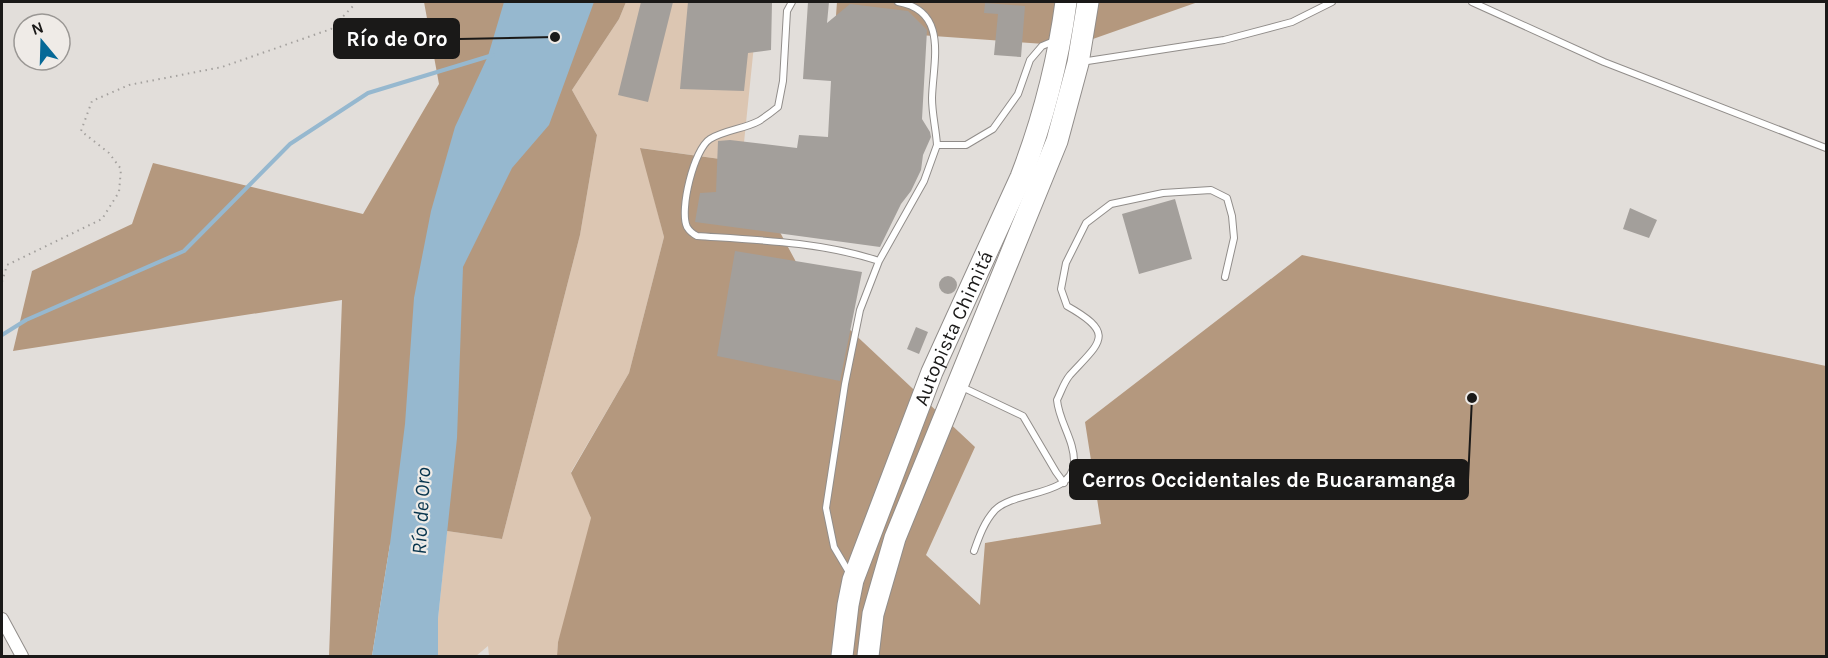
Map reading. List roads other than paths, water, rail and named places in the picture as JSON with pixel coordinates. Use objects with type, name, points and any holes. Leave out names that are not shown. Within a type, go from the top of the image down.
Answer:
[{"type":"highway","name":"Autopista Chimitá","points":[[842,657],[853,580],[932,372],[1025,166],[1046,104],[1061,39],[1066,2]]},
{"type":"highway","name":"Autopista Chimitá","points":[[868,657],[873,614],[895,538],[1057,141],[1078,63],[1088,2]]},
{"type":"street","points":[[2,619],[22,657]]},
{"type":"lane","points":[[792,2],[787,11],[783,81],[778,107],[758,121],[710,140],[702,148],[694,166],[686,200],[686,225],[691,233],[697,236],[768,240],[817,247],[879,261]]},
{"type":"lane","points":[[853,580],[834,547],[826,508],[845,384],[860,310],[879,261],[924,181],[937,145],[932,101],[935,42],[932,23],[917,8],[898,2]]},
{"type":"lane","points":[[1078,63],[1224,40],[1292,22],[1332,2]]},
{"type":"lane","points":[[1472,2],[1604,62],[1827,148]]},
{"type":"lane","points":[[937,145],[966,145],[993,129],[1018,94],[1030,60],[1042,46],[1061,39]]},
{"type":"lane","points":[[974,552],[981,531],[995,510],[1012,499],[1043,492],[1064,483],[1074,467],[1074,452],[1057,400],[1068,377],[1097,346],[1099,336],[1095,325],[1067,306],[1060,289],[1066,263],[1086,223],[1111,204],[1153,195],[1212,190],[1221,193],[1227,198],[1232,216],[1234,238],[1225,277]]},
{"type":"lane","points":[[958,385],[1023,416],[1064,483]]},
{"type":"water","points":[[504,2],[594,2],[549,125],[512,168],[463,267],[457,438],[438,619],[438,656],[372,656],[390,544],[405,424],[414,298],[431,211],[455,127],[488,56]]},
{"type":"waterway","points":[[2,335],[26,320],[184,251],[290,144],[368,93],[493,55]]},
{"type":"place","name":"Río de Oro","points":[[555,37]]},
{"type":"place","name":"Cerros Occidentales de Bucaramanga","points":[[1472,398]]}]
